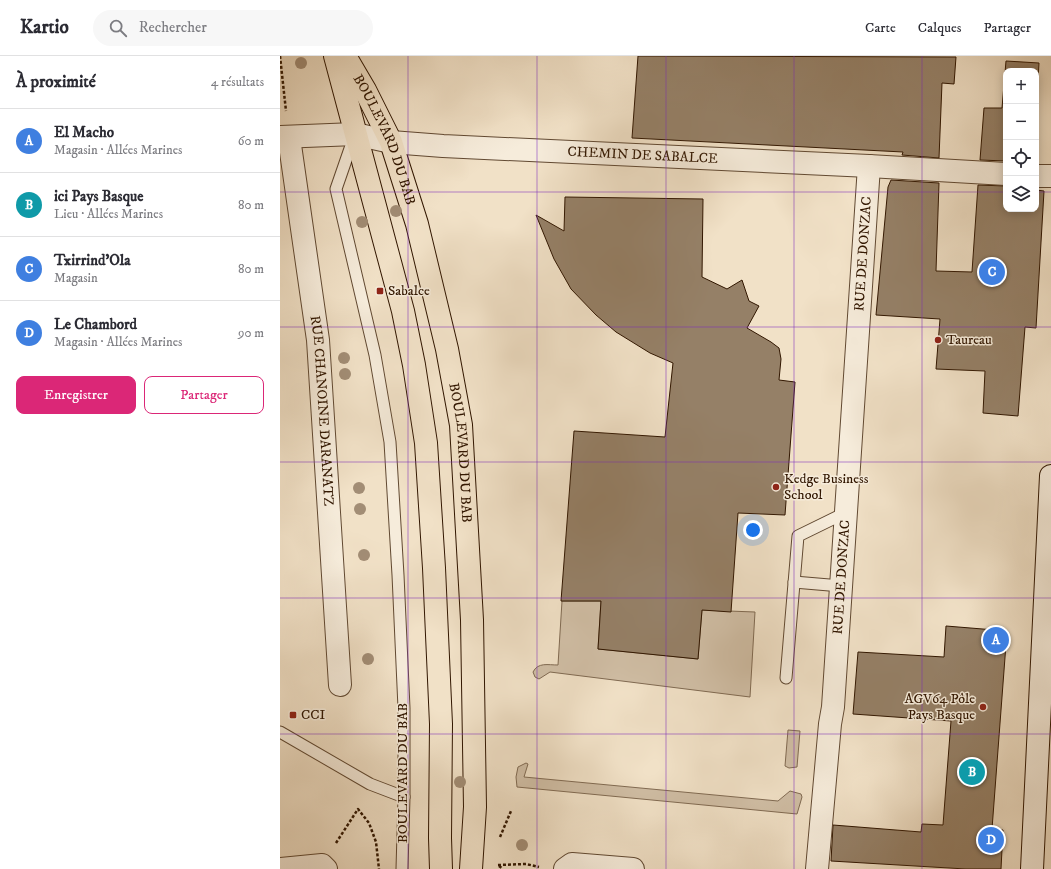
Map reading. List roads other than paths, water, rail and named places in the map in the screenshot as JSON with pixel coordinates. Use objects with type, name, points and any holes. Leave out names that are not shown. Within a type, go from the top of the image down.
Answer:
[{"type":"main road","name":"BOULEVARD DU BAB","points":[[335,56],[403,311],[414,365],[426,443],[434,568],[441,724],[441,869]]},
{"type":"main road","name":"BOULEVARD DU BAB","points":[[345,56],[365,90],[391,142],[416,224],[447,349],[461,425],[472,627],[475,807],[471,869]]},
{"type":"street","name":"CHEMIN DE SABALCE","points":[[284,138],[355,134],[391,142],[459,147],[869,166],[1003,174]]},
{"type":"street","name":"RUE CHANOINE DARANATZ","points":[[284,138],[318,340],[340,685]]},
{"type":"street","name":"RUE DE DONZAC","points":[[817,869],[832,707],[841,586],[869,166]]},
{"type":"street","points":[[1039,176],[1051,176]]},
{"type":"street","points":[[1032,869],[1051,476]]},
{"type":"street","points":[[565,869],[572,864],[633,869]]},
{"type":"street","points":[[280,869],[322,865],[326,869]]},
{"type":"lane","name":"BOULEVARD DU BAB","points":[[355,134],[336,189],[375,355],[390,442],[398,567],[404,700],[402,869]]},
{"type":"lane","points":[[786,678],[798,536],[845,513]]},
{"type":"lane","points":[[794,582],[841,586]]},
{"type":"lane","points":[[280,732],[370,784],[404,797]]},
{"type":"place","name":"Txirrind'Ola","points":[[992,272]]},
{"type":"place","name":"Sabalce","points":[[380,291]]},
{"type":"place","name":"Taureau","points":[[938,340]]},
{"type":"place","name":"Kedge Business School","points":[[776,487]]},
{"type":"place","name":"El Macho","points":[[996,640]]},
{"type":"place","name":"AGV64 Pôle Pays Basque","points":[[983,707]]},
{"type":"place","name":"CCI","points":[[293,715]]},
{"type":"place","name":"ici Pays Basque","points":[[972,772]]},
{"type":"place","name":"Le Chambord","points":[[991,840]]}]
